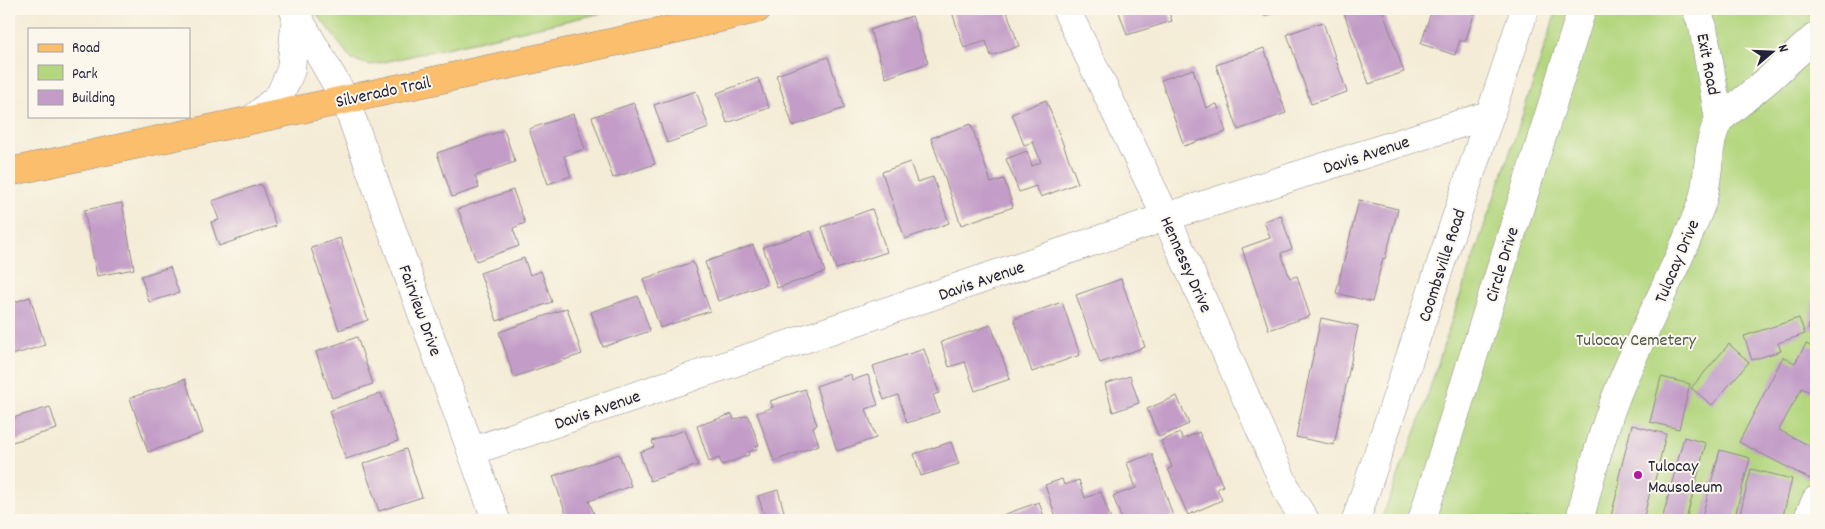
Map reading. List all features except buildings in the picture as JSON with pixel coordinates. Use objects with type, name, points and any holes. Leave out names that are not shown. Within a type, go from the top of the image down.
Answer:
[{"type":"main road","name":"Silverado Trail","points":[[9,172],[684,27],[757,9]]},
{"type":"street","name":"Hennessy Drive","points":[[1066,9],[1166,217],[1290,497],[1305,520]]},
{"type":"street","name":"Coombsville Road","points":[[1356,520],[1525,9]]},
{"type":"street","name":"Circle Drive","points":[[1422,520],[1582,9]]},
{"type":"street","name":"Exit Road","points":[[1696,9],[1703,27],[1719,120]]},
{"type":"street","name":"Fairview Drive","points":[[295,12],[345,99],[496,520]]},
{"type":"street","points":[[253,119],[280,95],[290,70],[295,12]]},
{"type":"street","name":"Tulocay Drive","points":[[1580,520],[1600,444],[1621,382],[1672,274],[1702,202],[1710,145],[1719,120],[1816,36]]},
{"type":"street","name":"Davis Avenue","points":[[472,451],[1166,217],[1491,114]]},
{"type":"street","points":[[1807,520],[1816,500]]},
{"type":"green space","points":[[313,9],[619,9],[371,65],[352,60]]},
{"type":"green space","name":"Tulocay Cemetery","points":[[1557,9],[1816,9],[1816,520],[1381,520],[1419,423],[1451,322],[1517,132]]},
{"type":"place","name":"Tulocay Mausoleum","points":[[1638,475]]}]
